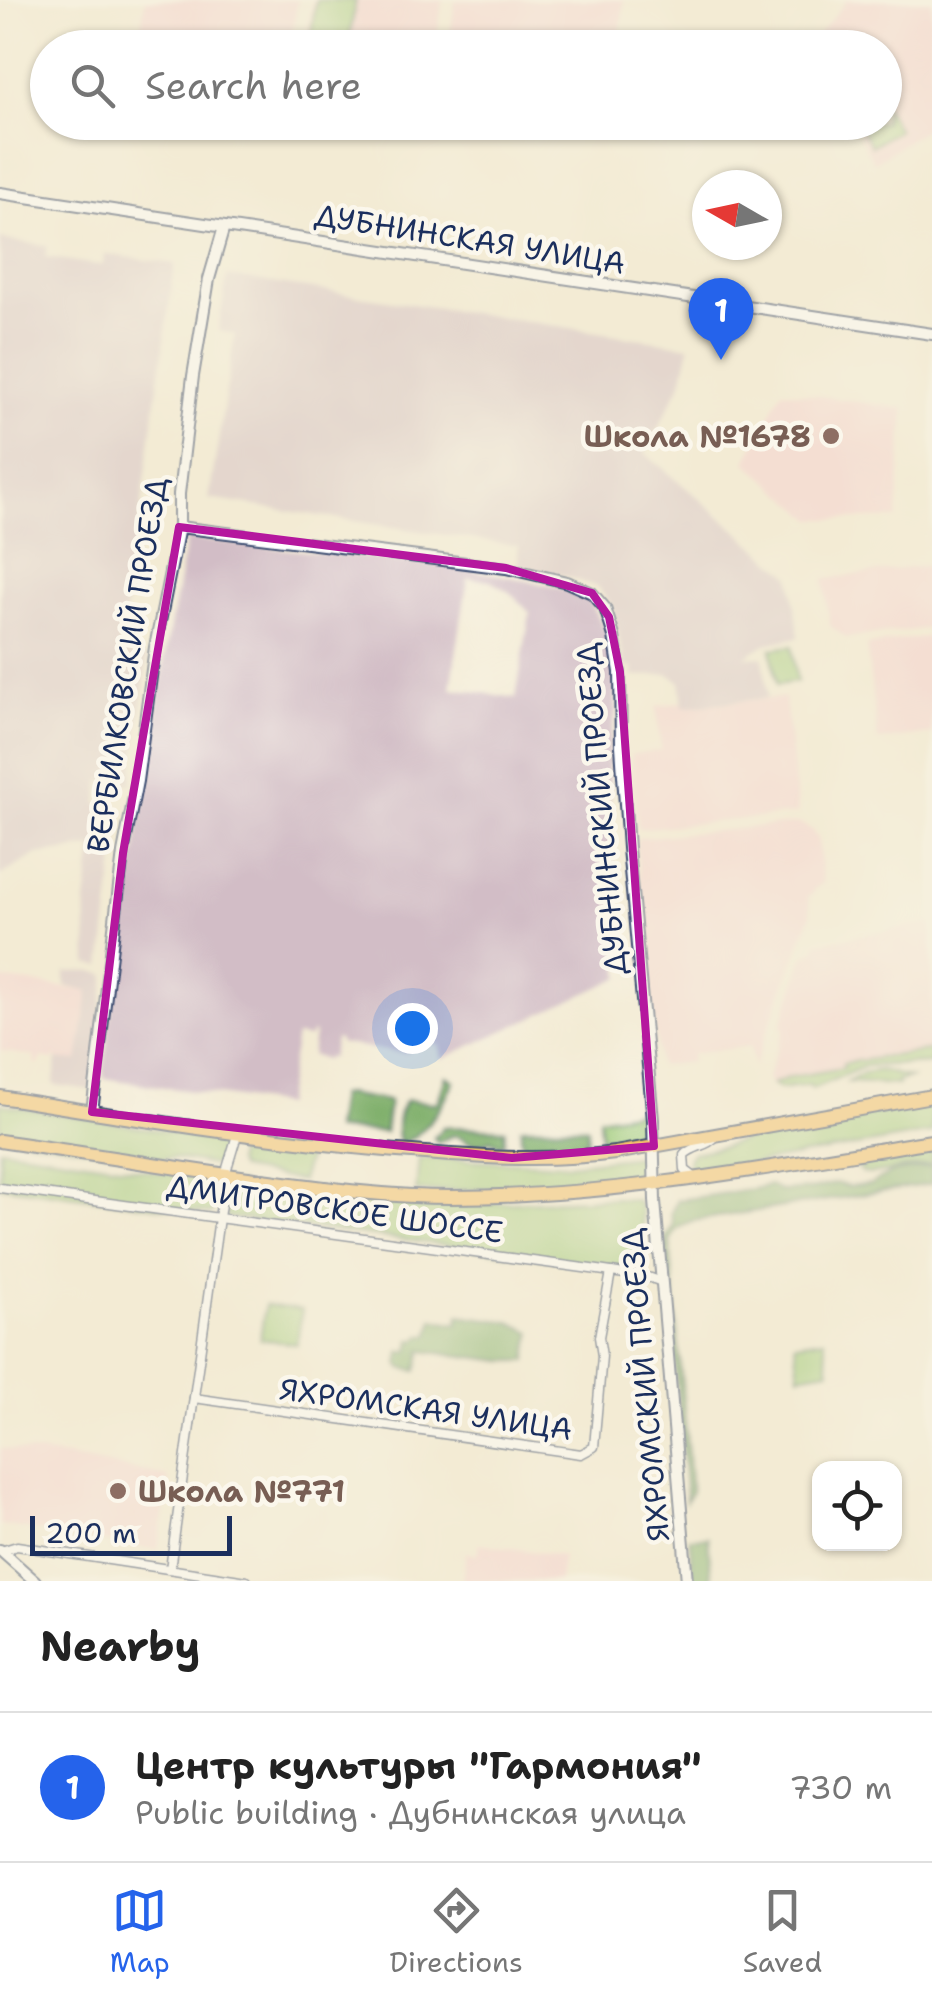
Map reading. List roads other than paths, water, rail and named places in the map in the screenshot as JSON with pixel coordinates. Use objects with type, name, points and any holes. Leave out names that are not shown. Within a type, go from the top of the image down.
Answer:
[{"type":"main road","name":"ДМИТРОВСКОЕ ШОССЕ","points":[[0,1097],[237,1135],[512,1158],[595,1156],[932,1096]]},
{"type":"main road","name":"ДМИТРОВСКОЕ ШОССЕ","points":[[0,1141],[345,1191],[434,1196],[654,1185],[932,1140]]},
{"type":"street","name":"ДУБНИНСКАЯ УЛИЦА","points":[[0,193],[932,334]]},
{"type":"street","name":"ВЕРБИЛКОВСКИЙ ПРОЕЗД","points":[[92,1112],[123,853],[155,647],[179,527],[179,494],[198,339],[224,227]]},
{"type":"street","name":"ДУБНИНСКИЙ ПРОЕЗД","points":[[179,527],[506,568],[567,582],[599,600],[609,617],[620,672],[622,762],[654,1146]]},
{"type":"street","points":[[170,1570],[225,1175],[237,1135]]},
{"type":"street","points":[[700,1178],[688,1173],[684,1156],[692,1148],[707,1145],[717,1135]]},
{"type":"street","points":[[654,1146],[654,1185]]},
{"type":"street","name":"ЯХРОМСКИЙ ПРОЕЗД","points":[[654,1185],[687,1581]]},
{"type":"street","name":"ДМИТРОВСКОЕ ШОССЕ","points":[[0,1188],[662,1282]]},
{"type":"street","name":"ЯХРОМСКАЯ УЛИЦА","points":[[194,1398],[581,1454],[594,1447],[602,1356],[599,1337],[611,1272]]},
{"type":"street","points":[[0,1550],[17,1546],[246,1581]]},
{"type":"street","points":[[0,1550],[35,1581]]},
{"type":"place","name":"Центр культуры \"Гармония\"","points":[[721,360]]},
{"type":"place","name":"Школа №1678","points":[[831,436]]},
{"type":"place","name":"Школа №771","points":[[118,1491]]}]
